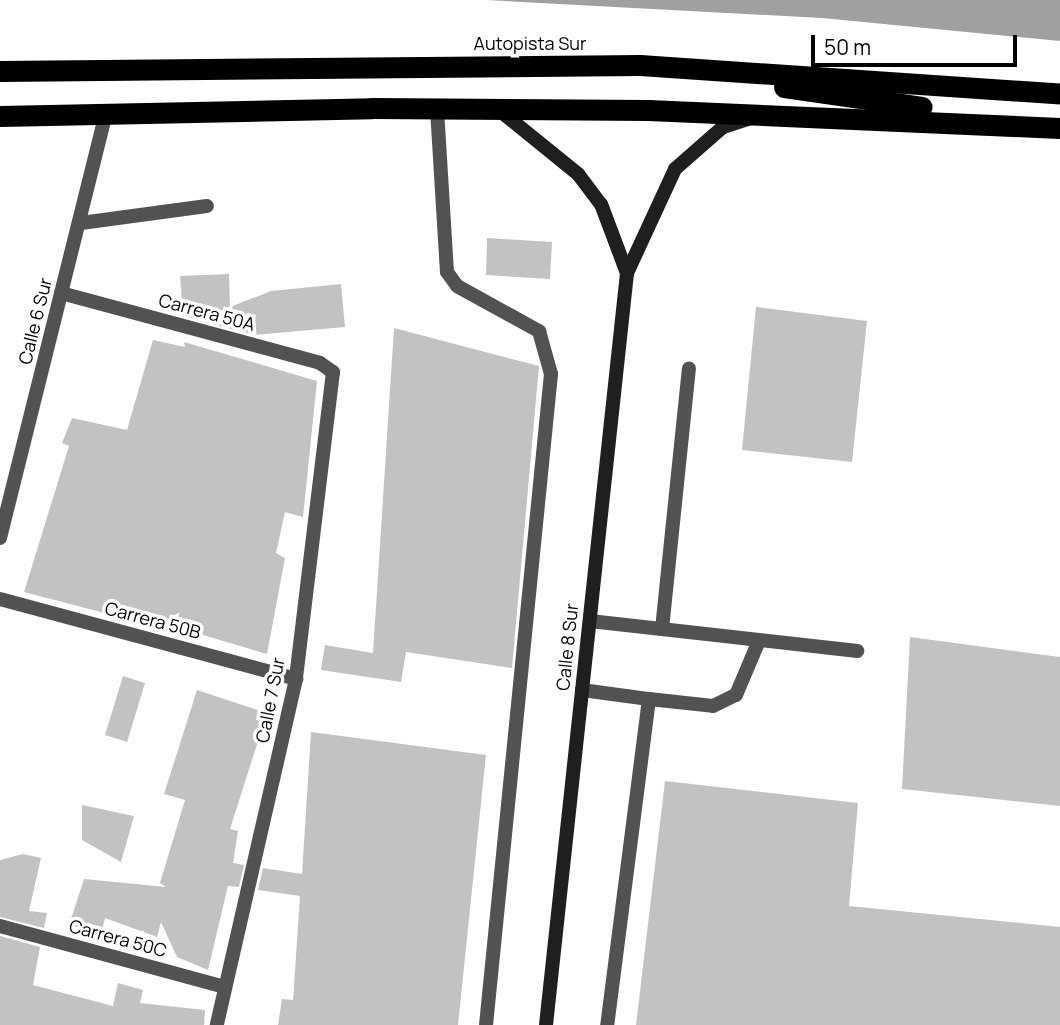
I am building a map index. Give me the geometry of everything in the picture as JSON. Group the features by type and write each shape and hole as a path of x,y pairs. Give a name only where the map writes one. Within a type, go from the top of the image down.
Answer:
{"highway":[{"name":"Autopista Sur","path":"0,71 640,65 1060,94"},
{"path":"640,65 1060,128"},
{"path":"0,116 437,109 765,113 1025,122"}],"street":[{"path":"437,109 447,272 457,286 539,331 551,374 486,1025"},
{"name":"Calle 8 Sur","path":"499,110 578,174 601,204 627,274"},
{"name":"Calle 8 Sur","path":"546,1025 627,274 675,169 723,127 765,113"},
{"name":"Calle 6 Sur","path":"0,538 81,223 106,114"},
{"path":"81,223 207,206"},
{"name":"Carrera 50A","path":"61,293 320,363 334,379"},
{"path":"662,629 689,368"},
{"name":"Calle 7 Sur","path":"216,1025 296,679 334,379"},
{"name":"Carrera 50B","path":"0,599 296,679"},
{"path":"590,621 758,643 857,651"},
{"path":"582,690 713,706 736,695 758,643"},
{"path":"607,1025 649,699"},
{"name":"Carrera 50C","path":"0,926 225,988"}],"shaded area":[{"path":"486,0 1060,0 1060,41 822,18"}],"building":[{"path":"487,238 552,242 550,279 486,275"},
{"path":"229,274 230,307 271,291 341,284 345,327 254,335 183,316 180,276"},
{"path":"756,307 867,321 852,462 742,450"},
{"path":"394,328 539,366 512,668 406,652 401,682 321,670 325,645 373,653"},
{"path":"153,340 185,347 184,342 317,381 303,517 285,512 276,553 285,558 267,654 109,607 108,614 24,592 69,446 62,443 72,418 127,430"},
{"path":"910,637 1060,657 1060,806 902,789"},
{"path":"123,676 145,683 127,742 105,735"},
{"path":"197,690 267,713 230,829 238,831 233,863 244,865 239,887 228,886 208,970 177,957 161,922 157,937 105,918 101,934 69,925 84,879 166,887 160,883 185,800 164,794"},
{"path":"311,732 486,755 458,1025 278,1025 282,999 293,1000 300,896 258,890 263,868 302,874"},
{"path":"665,781 858,803 849,906 1060,927 1060,1025 636,1025"},
{"path":"82,805 134,816 121,862 82,840"},
{"path":"23,854 41,858 29,911 47,913 44,928 0,917 0,860"},
{"path":"0,936 40,947 33,985 113,1006 118,983 143,990 140,1003 205,1010 204,1025 0,1025"}]}
